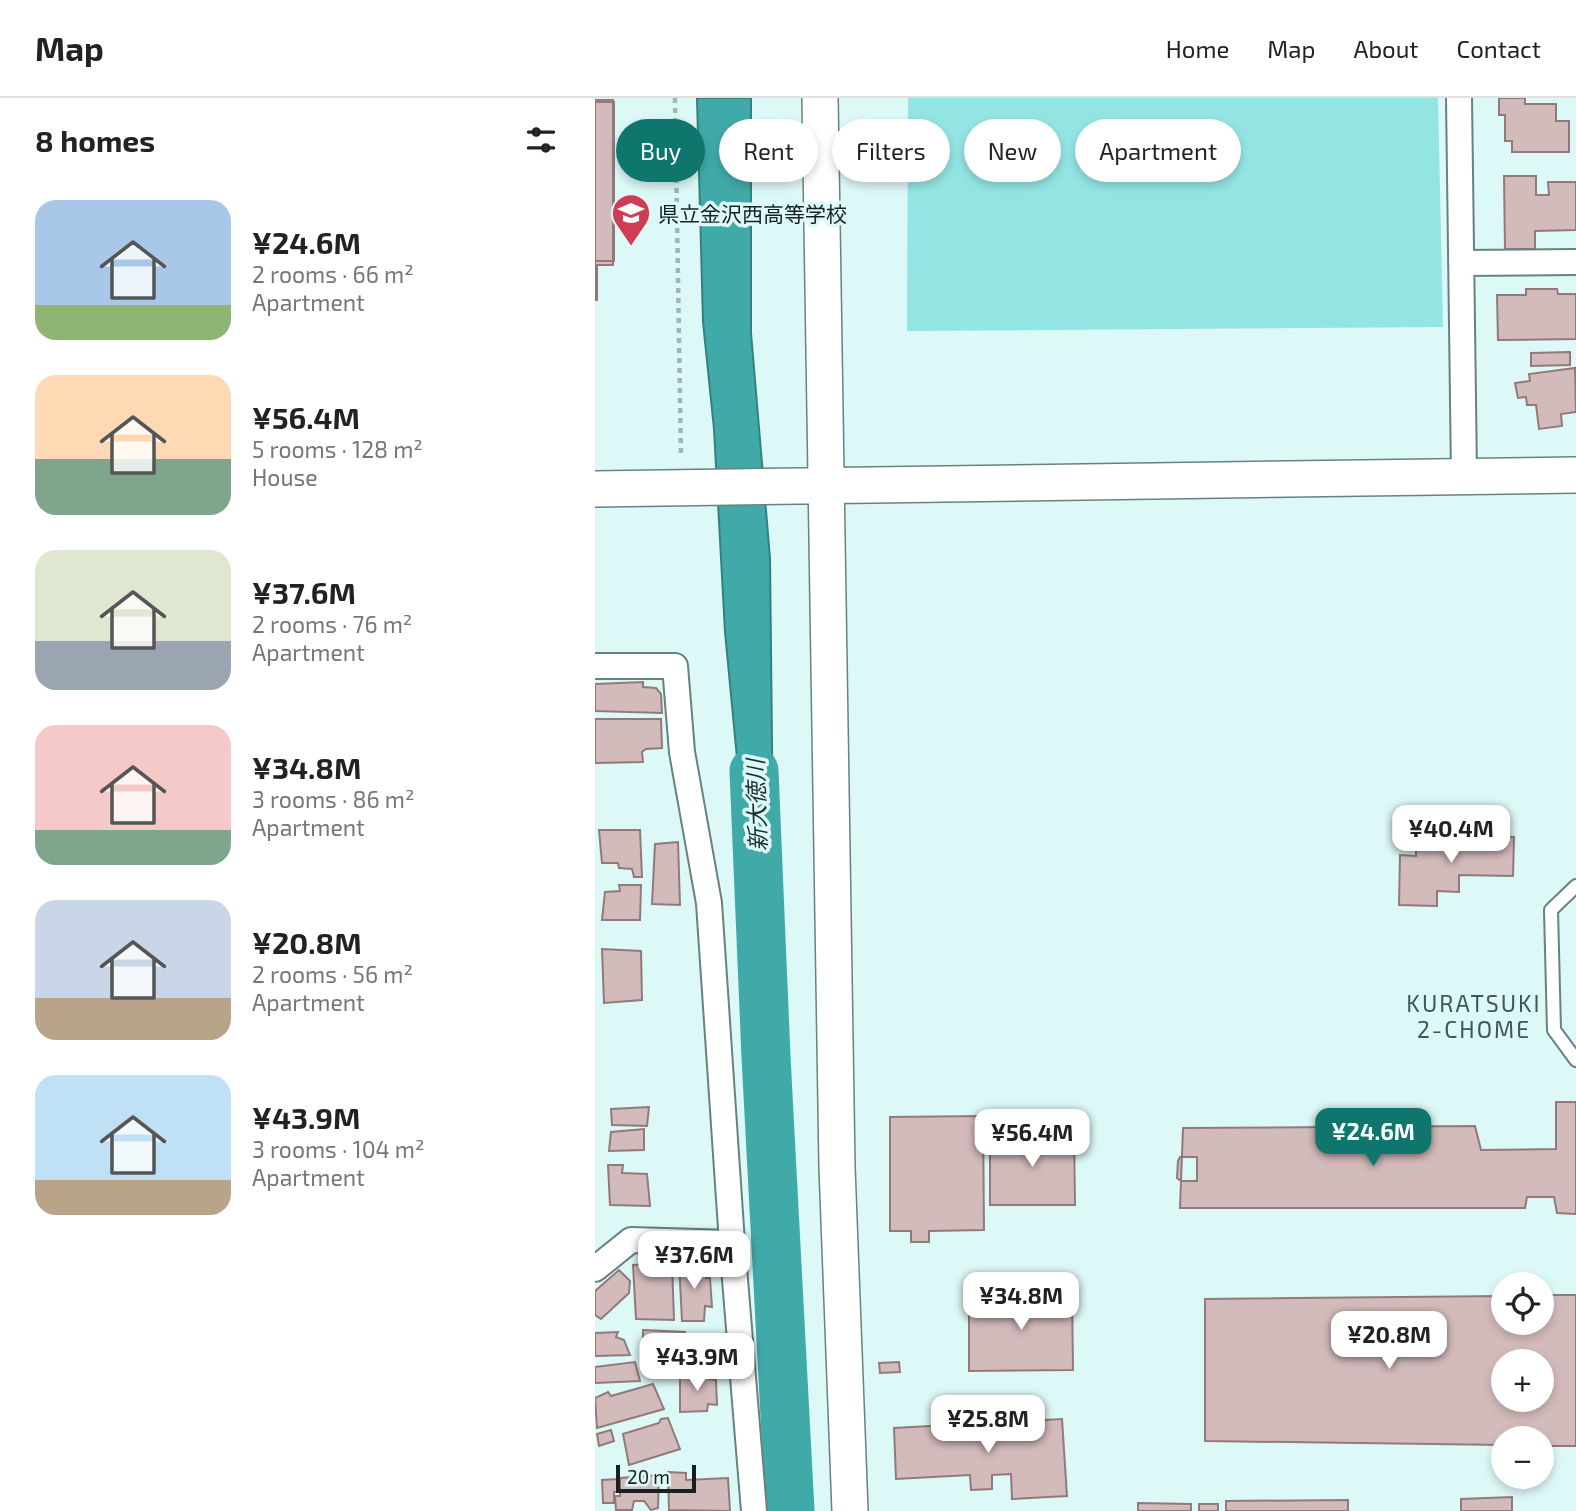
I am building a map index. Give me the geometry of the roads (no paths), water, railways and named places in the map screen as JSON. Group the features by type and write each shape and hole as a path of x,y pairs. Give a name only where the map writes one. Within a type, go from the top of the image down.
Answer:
{"street":[{"path":"820,98 837,1153 850,1511"},
{"path":"1459,98 1464,475"},
{"path":"1461,263 1576,262"},
{"path":"595,489 1576,474"},
{"path":"595,666 675,666 682,752 709,902 732,1244 754,1511"},
{"path":"595,1269 631,1240 732,1244"}],"lane":[{"path":"1576,886 1551,910 1554,1030 1576,1060"}],"water":[{"path":"697,98 751,98 751,119 719,119 719,182 751,182 751,333 770,558 773,836 745,842 725,632 714,429 703,322 699,182 705,182 705,119 698,119"}],"waterway":[{"name":"新大徳川","path":"754,771 790,1511"}],"place":[{"name":"県立金沢西高等学校","path":"631,247"}],"district":[{"name":"KURATSUKI 2-CHOME","path":"1474,1016"}]}
